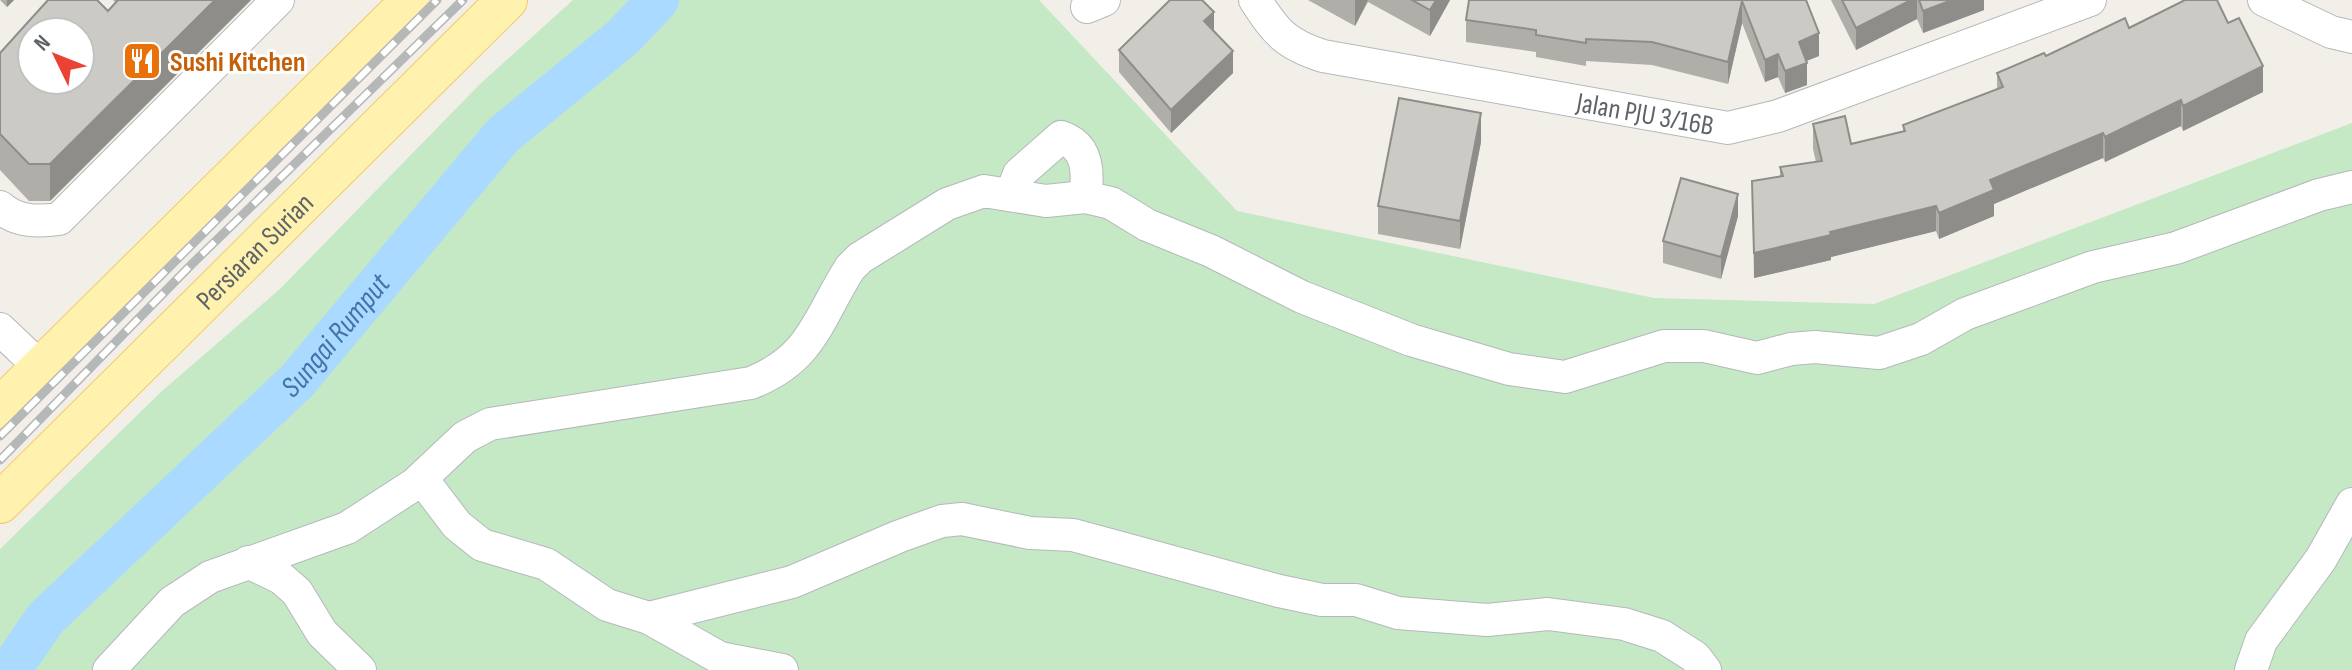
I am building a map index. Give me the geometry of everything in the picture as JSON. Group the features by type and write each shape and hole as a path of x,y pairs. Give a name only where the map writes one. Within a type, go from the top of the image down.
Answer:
{"main road":[{"name":"Persiaran Surian","path":"0,503 507,0"},
{"path":"0,408 42,369 393,6"}],"street":[{"path":"4,217 39,221 59,219 278,0"},
{"name":"Jalan PJU 3/16B","path":"1255,0 1279,36 1323,56 1728,128 1778,116 2090,0"},
{"path":"2264,0 2331,32 2352,37"},
{"path":"1011,195 1019,174 1061,137 1072,141 1083,153 1087,182 1085,197"},
{"path":"109,670 172,602 210,577 347,528 422,479 465,437 490,424 751,383 778,372 794,361 850,268 860,258 947,204 984,191 1046,201 1085,197 1111,203 1147,225 1211,251 1302,297 1382,329 1509,369 1565,377 1664,346 1704,346 1757,358 1791,349 1815,347 1879,353 1921,339 1965,314 2093,267 2176,248 2319,195 2352,187"},
{"path":"1,330 42,369"},
{"path":"422,479 457,525 482,545 546,564 607,605 649,618 720,658 782,670"},
{"path":"2251,670 2261,641 2321,559 2352,504"},
{"path":"649,618 792,582 900,536 942,521 962,519 1030,533 1073,535 1279,591 1322,600 1356,600 1398,613 1487,620 1548,614 1624,624 1662,636 1695,657 1705,670"},
{"path":"248,562 281,578 297,592 322,633 360,670"}],"green space":[{"path":"573,0 1039,0 1237,211 1654,298 1874,304 2352,123 2352,670 0,670 0,549 161,392 281,288 480,84"}],"building":[{"path":"48,0 97,0 108,11 118,0 215,0 50,164 29,164 0,134 0,53 16,35 16,96 96,96 96,16 34,16"},
{"path":"1170,0 1202,0 1214,12 1204,21 1233,51 1171,110 1119,50"},
{"path":"1412,0 1436,0 1430,10"},
{"path":"1469,0 1806,0 1819,33 1799,42 1807,63 1785,71 1778,54 1765,60 1742,1 1728,62 1652,42 1586,39 1586,43 1536,35 1536,30 1466,20"},
{"path":"1842,0 1911,0 1856,28"},
{"path":"1919,0 1952,0 1923,11"},
{"path":"2185,0 2217,0 2228,23 2239,18 2263,66 2183,106 2181,100 2105,137 2103,133 1990,180 1994,190 1939,213 1936,206 1754,253 1752,181 1783,176 1780,167 1822,161 1813,124 1845,116 1851,144 1905,131 1903,125 2003,87 1997,73 2044,53 2046,56 2125,18 2129,28"},
{"path":"1399,98 1481,113 1460,221 1378,206"},
{"path":"1681,178 1738,194 1721,257 1663,241"}],"waterway":[{"name":"Sungai Rumput","path":"10,670 46,618 297,381 503,135 623,37 658,0"}],"railway":[{"path":"0,436 437,0"},
{"path":"0,460 191,265 463,0"}],"place":[{"name":"Sushi Kitchen","path":"142,61"}]}
